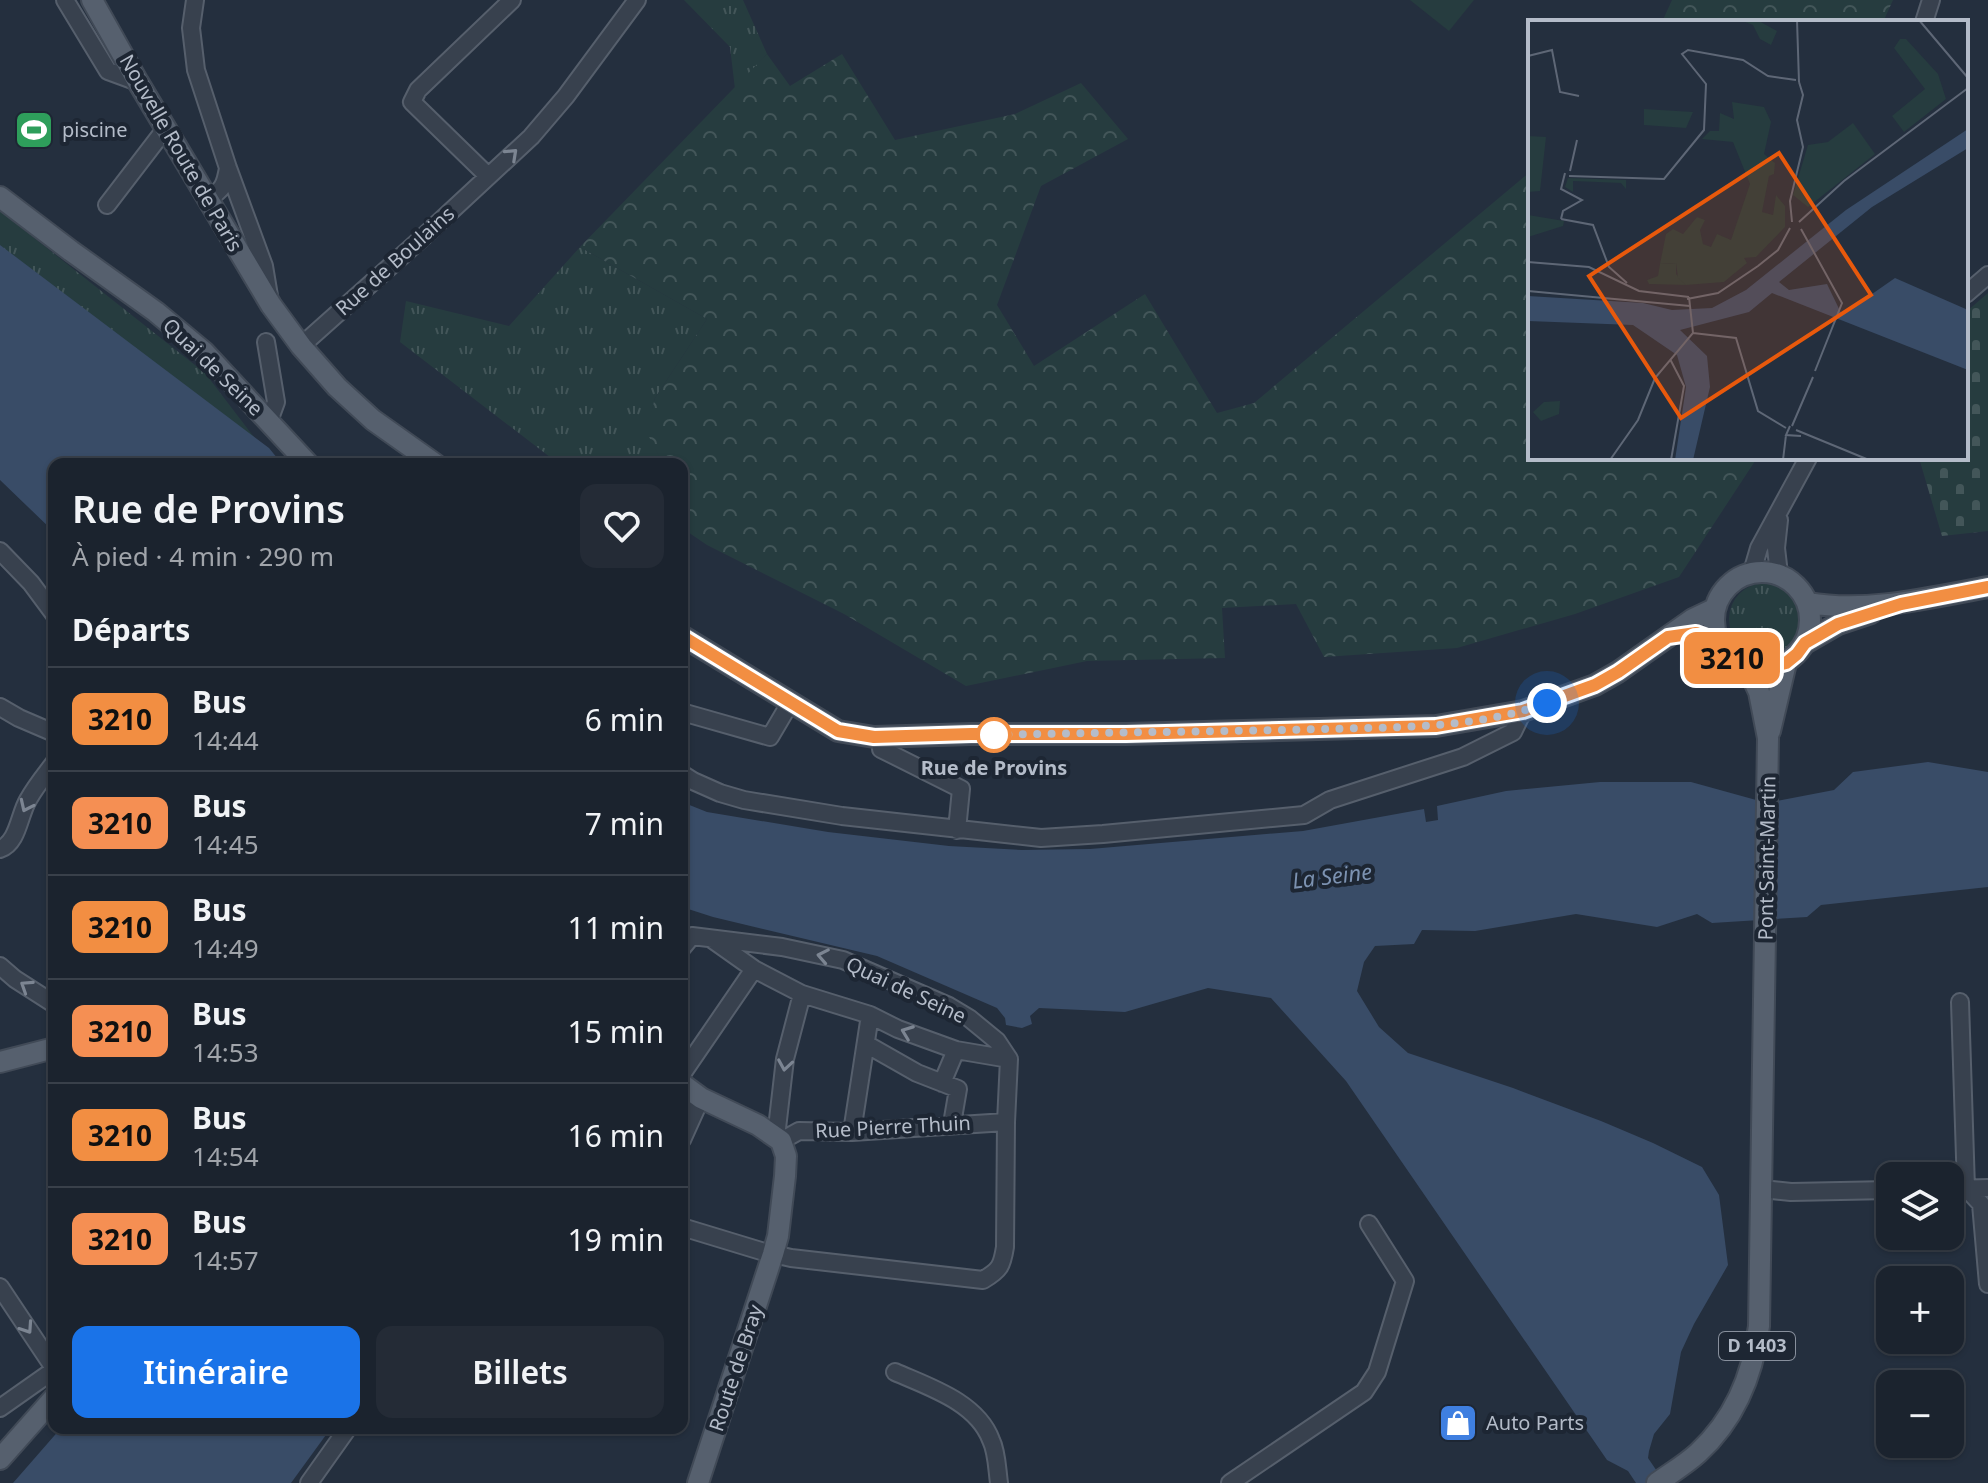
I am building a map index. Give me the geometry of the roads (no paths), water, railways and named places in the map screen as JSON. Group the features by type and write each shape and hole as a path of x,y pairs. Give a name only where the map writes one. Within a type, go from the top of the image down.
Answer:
{"main road":[{"name":"Nouvelle Route de Paris","path":"92,0 211,206 271,305 301,346"},
{"name":"Quai de Seine","path":"0,197 156,312 204,352 303,458"},
{"path":"301,346 337,387 373,420 427,458"},
{"path":"1752,572 1779,574 1801,591 1808,603 1810,630 1805,643 1786,663 1767,668 1735,661 1718,641 1714,625 1714,609 1720,596 1728,585 1752,572"},
{"path":"1805,643 1838,624 1901,604 1988,587"},
{"path":"1808,603 1836,608 1901,604"},
{"path":"688,640 838,731 881,737 1436,726 1523,711 1595,685 1693,619 1714,609"},
{"path":"1668,637 1696,633 1718,641"},
{"name":"D 1403","path":"1768,738 1786,663"},
{"name":"D 1403","path":"1747,666 1759,692 1768,738"},
{"name":"Pont Saint-Martin","path":"1762,1189 1768,738"},
{"path":"0,1062 48,1050"},
{"path":"688,1088 779,1139"},
{"name":"Route de Bray","path":"698,1483 778,1236 786,1156 779,1139"},
{"name":"D 1403","path":"1664,1478 1697,1455 1717,1434 1749,1378 1759,1326 1762,1189"},
{"path":"0,1459 48,1405"}],"street":[{"path":"65,0 108,71 138,82"},
{"path":"195,0 191,28 196,70 264,266 271,305"},
{"path":"488,176 412,102 418,90 512,0"},
{"path":"1925,20 1931,0"},
{"name":"Rue de Boulains","path":"301,346 531,137 633,2"},
{"path":"107,205 166,128"},
{"path":"211,206 225,184 228,168"},
{"path":"211,206 239,196"},
{"path":"1968,292 1988,275"},
{"path":"266,342 276,402 269,421"},
{"path":"1752,572 1759,548 1807,460"},
{"path":"1779,574 1776,548 1782,503"},
{"path":"1,554 31,583 48,606"},
{"path":"688,714 770,737 790,703"},
{"path":"0,707 48,730"},
{"path":"688,778 744,800 842,816 1041,838 1103,834 1304,815 1330,800 1463,757 1513,732 1523,711"},
{"path":"881,737 881,749 961,789 957,830"},
{"path":"0,849 6,847 14,835 27,801 48,774"},
{"path":"688,1229 799,1259 983,1280 1002,1265 1005,1247 1009,1059 956,1050 898,1029 870,1015 802,994 754,969 711,938"},
{"name":"Quai de Seine","path":"688,942 711,938 782,947 843,960 959,1012 997,1041 1009,1059"},
{"path":"0,966 48,1000"},
{"path":"688,1065 754,969"},
{"path":"779,1139 785,1059 802,994"},
{"path":"1958,1162 1960,1002"},
{"path":"852,1132 870,1015"},
{"path":"866,1044 917,1073 958,1089 952,1124"},
{"path":"942,1083 956,1050"},
{"path":"688,1127 701,1098"},
{"name":"Rue Pierre Thuin","path":"779,1139 799,1131 852,1132 1006,1122"},
{"path":"1964,1189 1988,1188"},
{"path":"1762,1189 1791,1192 1876,1190"},
{"path":"1964,1193 1981,1204 1988,1284"},
{"path":"1230,1483 1364,1392 1377,1372 1405,1281 1369,1224"},
{"path":"0,1287 48,1360"},
{"path":"895,1372 961,1404 979,1420 991,1439 999,1483"},
{"path":"0,1408 48,1373"},
{"path":"309,1483 344,1434"}],"water":[{"path":"0,245 269,448 277,458 48,458 48,526 0,480"},
{"name":"La Seine","path":"1928,762 1988,772 1988,887 1821,905 1807,917 1712,923 1697,914 1657,927 1576,914 1475,931 1422,930 1414,944 1375,946 1364,962 1357,991 1379,1027 1408,1053 1513,1088 1653,1143 1702,1167 1719,1195 1728,1265 1681,1352 1670,1414 1654,1434 1649,1451 1648,1458 1665,1483 1636,1483 1628,1471 1607,1460 1346,1081 1271,998 1208,988 1125,1012 1039,1008 1030,1016 1032,1024 1022,1028 1006,1025 997,1008 877,956 688,909 688,804 707,812 828,832 949,846 1022,850 1090,849 1303,831 1424,809 1426,822 1438,820 1437,806 1506,791 1600,782 1691,782 1767,803 1834,790 1853,772"},
{"path":"56,1434 327,1434 291,1483 13,1483"}],"place":[{"name":"piscine","path":"34,130"},
{"name":"Rue de Provins","path":"994,735"},
{"name":"Auto Parts","path":"1458,1423"}]}
